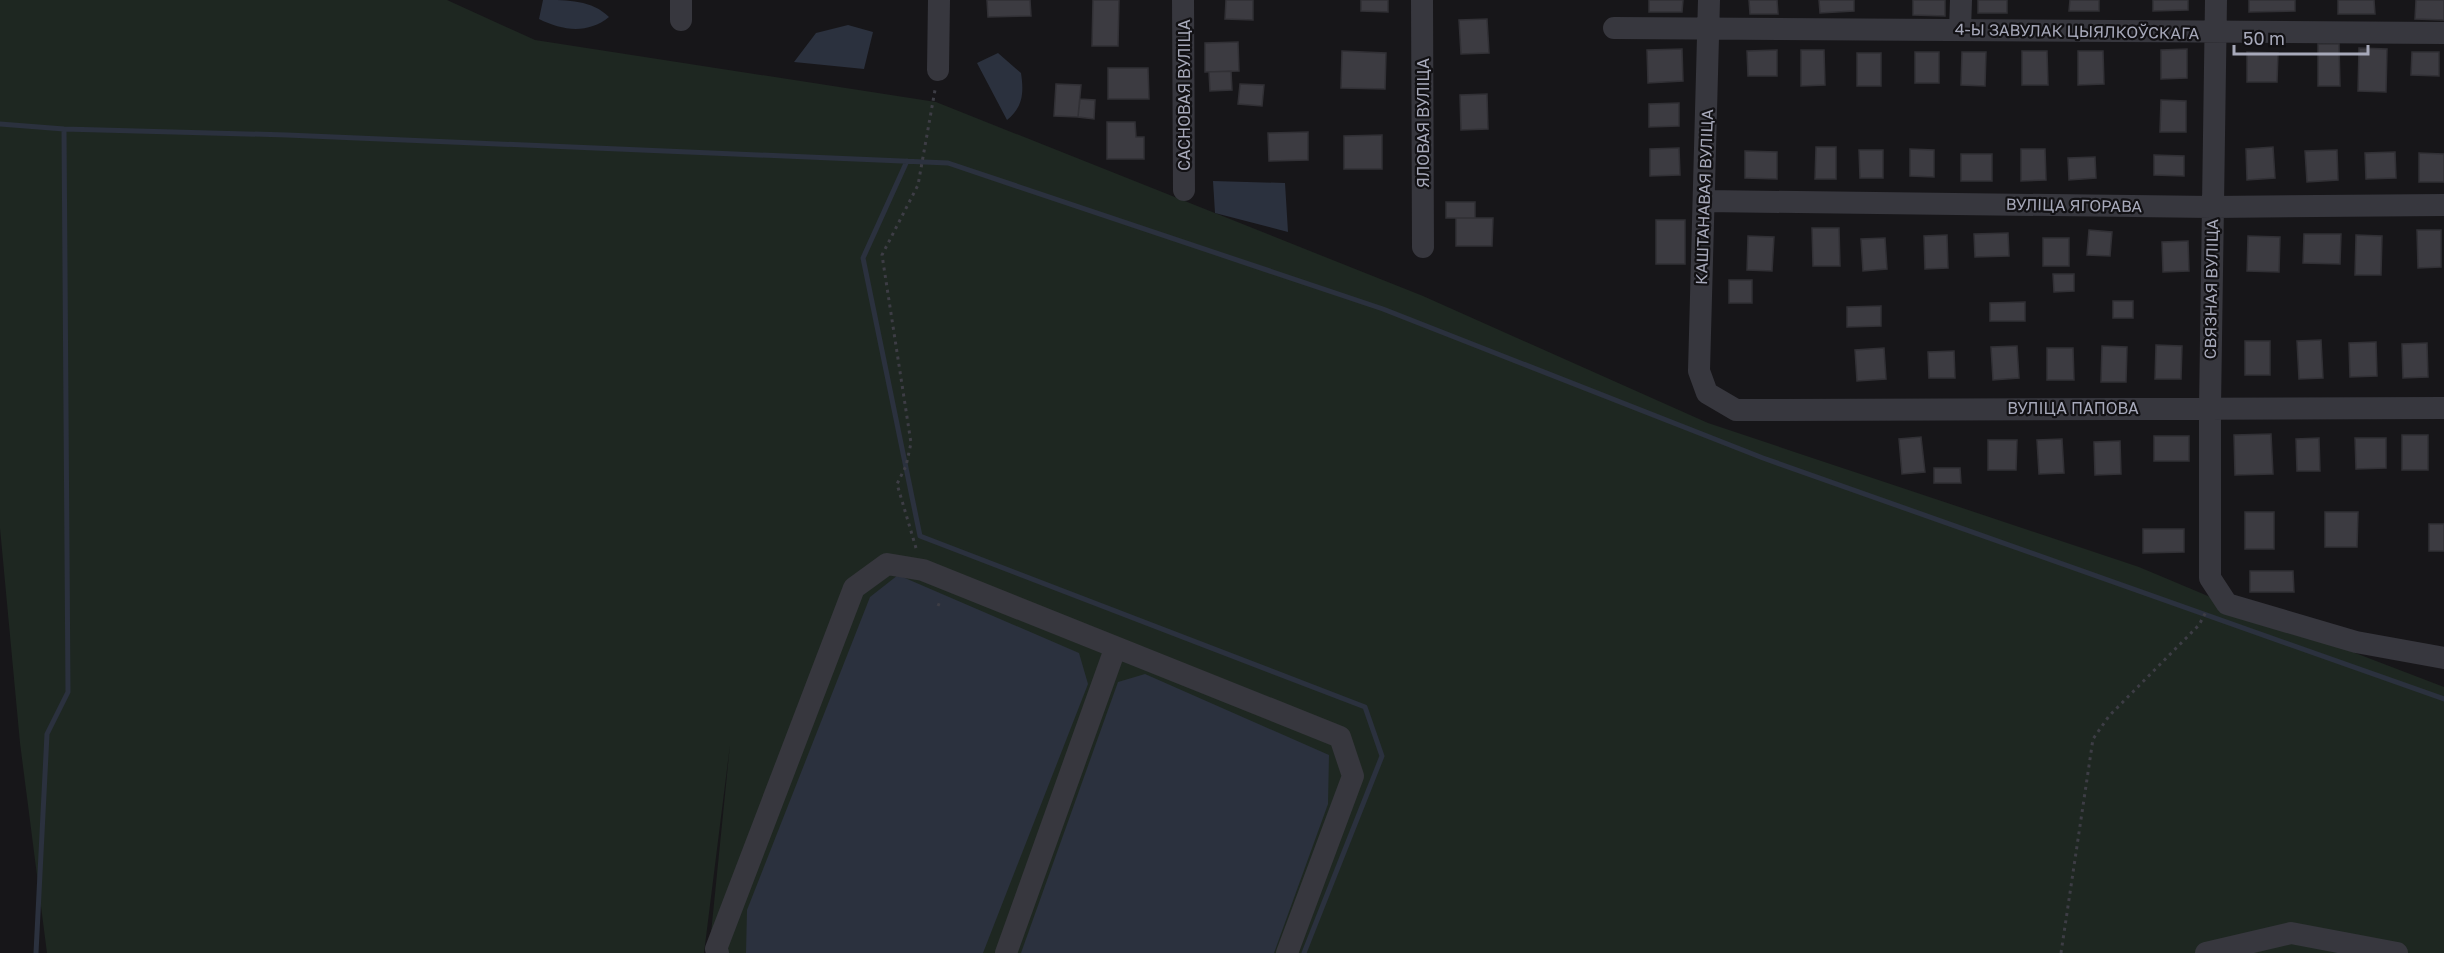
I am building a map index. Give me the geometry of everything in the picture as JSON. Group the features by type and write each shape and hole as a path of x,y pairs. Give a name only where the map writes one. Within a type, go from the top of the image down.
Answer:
{"street":[{"path":"938,70 939,0"},
{"name":"САСНОВАЯ ВУЛІЦА","path":"1183,0 1184,190"},
{"name":"ЯЛОВАЯ ВУЛІЦА","path":"1422,0 1423,247"},
{"name":"КАШТАНАВАЯ ВУЛІЦА","path":"1707,393 1699,371 1709,0"},
{"path":"1960,29 1961,0"},
{"name":"СВЯЗНАЯ ВУЛІЦА","path":"2216,0 2212,207 2210,578 2227,604 2356,642 2444,658"},
{"name":"4-Ы ЗАВУЛАК ЦЫЯЛКОЎСКАГА","path":"1614,28 1960,29 2216,34 2444,33"},
{"name":"ВУЛІЦА ЯГОРАВА","path":"1705,201 2212,207 2444,206"},
{"name":"ВУЛІЦА ПАПОВА","path":"1707,393 1736,410 2444,408"},
{"path":"718,953 716,949 854,588 887,564 923,570 1114,649 1340,737 1353,776 1287,953"},
{"path":"1006,953 1114,649"},
{"path":"2206,953 2291,933 2397,953"}],"path":[{"path":"923,570 897,484 906,466 911,442 882,255 918,185 938,70"},
{"path":"2061,953 2093,739 2109,716 2201,622 2209,607"}],"shaded area":[{"path":"0,0 447,0 535,40 936,102 1423,296 1708,423 2139,567 2227,604 2444,687 2444,953 709,953 730,745 704,953 47,953 20,743 0,528"}],"water":[{"path":"543,0 587,4 609,17 584,28 557,26 539,19"},
{"path":"848,25 873,32 864,69 794,62 816,33"},
{"path":"998,53 1021,73 1021,99 1016,110 1007,120 977,63"},
{"path":"1213,181 1285,183 1288,232 1215,213"},
{"path":"898,575 1079,653 1088,684 983,953 746,953 747,910 870,597"},
{"path":"1145,674 1329,755 1328,804 1274,953 1021,953 1118,682"}],"building":[{"path":"987,0 1030,0 1031,16 988,17"},
{"path":"1093,0 1119,0 1118,46 1092,46"},
{"path":"1226,0 1253,0 1253,20 1225,19"},
{"path":"1361,0 1388,0 1388,12 1361,11"},
{"path":"1649,0 1683,0 1682,12 1649,12"},
{"path":"1749,0 1777,0 1778,14 1750,14"},
{"path":"1819,0 1854,0 1854,11 1820,13"},
{"path":"1913,0 1945,0 1945,16 1913,15"},
{"path":"1978,0 2007,0 2007,13 1978,13"},
{"path":"2070,0 2099,0 2099,11 2069,11"},
{"path":"2153,0 2188,0 2188,10 2153,11"},
{"path":"2249,0 2295,0 2295,11 2249,12"},
{"path":"2338,0 2374,0 2375,14 2338,14"},
{"path":"2416,0 2444,0 2444,20 2415,19"},
{"path":"1487,19 1489,53 1461,54 1459,20"},
{"path":"1238,42 1239,71 1205,72 1205,43"},
{"path":"2318,44 2339,44 2340,86 2318,86"},
{"path":"2359,48 2387,49 2386,92 2358,91"},
{"path":"1682,49 1683,81 1648,83 1647,50"},
{"path":"2187,49 2187,78 2161,79 2161,50"},
{"path":"1777,50 1777,76 1748,76 1747,51"},
{"path":"1801,50 1824,50 1825,85 1801,86"},
{"path":"1342,51 1386,53 1385,89 1341,88"},
{"path":"2022,51 2047,51 2048,85 2022,85"},
{"path":"2078,51 2103,51 2104,84 2078,85"},
{"path":"1915,52 1939,52 1939,83 1915,83"},
{"path":"1962,52 1986,52 1985,86 1961,85"},
{"path":"2247,52 2278,53 2277,82 2247,82"},
{"path":"2412,52 2439,52 2439,76 2411,75"},
{"path":"1857,53 1881,53 1881,86 1857,86"},
{"path":"1108,68 1148,68 1149,99 1108,99"},
{"path":"1231,71 1232,90 1210,91 1209,72"},
{"path":"1056,84 1081,85 1078,117 1054,116"},
{"path":"1240,84 1264,85 1262,106 1238,104"},
{"path":"1487,94 1488,129 1461,130 1460,95"},
{"path":"1080,99 1095,100 1094,119 1078,117"},
{"path":"2161,100 2186,101 2186,132 2160,132"},
{"path":"1679,103 1679,126 1649,127 1649,104"},
{"path":"1107,122 1135,122 1136,137 1144,137 1144,159 1107,159"},
{"path":"1308,132 1308,160 1269,161 1268,133"},
{"path":"1382,135 1382,169 1344,169 1344,136"},
{"path":"1816,147 1836,147 1836,179 1815,179"},
{"path":"2273,147 2275,178 2247,180 2246,149"},
{"path":"1679,148 1680,175 1650,176 1650,149"},
{"path":"1910,149 1934,150 1934,177 1910,176"},
{"path":"2021,149 2045,149 2046,180 2021,181"},
{"path":"1859,150 1883,150 1883,178 1860,178"},
{"path":"2337,150 2338,180 2307,182 2305,151"},
{"path":"1745,151 1777,152 1777,179 1745,178"},
{"path":"2395,152 2396,178 2366,179 2365,153"},
{"path":"2419,153 2444,154 2444,182 2419,182"},
{"path":"1961,154 1992,154 1992,181 1961,181"},
{"path":"2154,155 2184,156 2184,176 2154,175"},
{"path":"2095,157 2096,178 2069,180 2068,158"},
{"path":"1446,202 1475,202 1475,218 1446,218"},
{"path":"1456,218 1493,218 1492,246 1456,246"},
{"path":"1656,220 1685,220 1685,264 1656,264"},
{"path":"1812,228 1839,228 1840,266 1813,266"},
{"path":"2089,230 2112,232 2110,256 2087,255"},
{"path":"2417,230 2441,230 2441,267 2418,268"},
{"path":"2008,233 2009,256 1975,257 1974,234"},
{"path":"2304,234 2341,234 2340,264 2303,263"},
{"path":"1947,235 1948,268 1925,269 1924,236"},
{"path":"2356,235 2382,236 2381,275 2355,275"},
{"path":"1748,236 1774,237 1772,271 1747,270"},
{"path":"2248,236 2280,237 2279,272 2247,271"},
{"path":"1885,238 1887,269 1863,271 1861,239"},
{"path":"2043,238 2069,238 2069,266 2043,266"},
{"path":"2188,241 2189,271 2163,272 2162,242"},
{"path":"2053,274 2074,274 2074,291 2054,292"},
{"path":"1729,280 1752,280 1752,303 1729,303"},
{"path":"2113,301 2133,301 2133,318 2113,318"},
{"path":"2025,302 2025,321 1990,321 1990,303"},
{"path":"1881,306 1881,326 1847,327 1847,307"},
{"path":"2321,340 2323,378 2299,379 2297,341"},
{"path":"2245,341 2270,341 2270,375 2245,375"},
{"path":"2376,342 2377,376 2350,377 2349,343"},
{"path":"2427,343 2428,377 2403,378 2402,344"},
{"path":"2156,345 2182,346 2181,379 2155,379"},
{"path":"2017,346 2019,378 1993,380 1991,347"},
{"path":"2102,346 2127,347 2126,382 2101,382"},
{"path":"1884,348 1886,379 1857,381 1855,350"},
{"path":"2047,348 2073,348 2074,380 2047,380"},
{"path":"1954,351 1955,378 1929,378 1928,352"},
{"path":"2271,434 2273,474 2235,475 2234,435"},
{"path":"2402,435 2428,435 2428,470 2402,470"},
{"path":"2154,436 2189,436 2189,461 2154,461"},
{"path":"1921,437 1925,472 1902,474 1899,439"},
{"path":"2319,438 2320,471 2297,471 2296,439"},
{"path":"2355,438 2386,438 2386,468 2356,469"},
{"path":"2062,439 2064,473 2039,474 2037,440"},
{"path":"1988,440 2017,440 2016,470 1988,470"},
{"path":"2120,441 2121,474 2095,475 2094,442"},
{"path":"1934,468 1960,468 1961,483 1934,483"},
{"path":"2245,512 2274,512 2274,549 2245,549"},
{"path":"2325,512 2358,512 2357,547 2325,547"},
{"path":"2429,524 2444,524 2444,551 2429,551"},
{"path":"2143,529 2184,529 2184,552 2143,553"},
{"path":"2250,571 2293,571 2294,592 2250,592"}],"waterway":[{"path":"0,124 64,129 287,135 948,163 1383,309 1763,458 2444,699"},
{"path":"36,953 47,734 68,692 64,129"},
{"path":"907,161 863,258 920,536 1365,707 1382,756 1304,953"}]}
